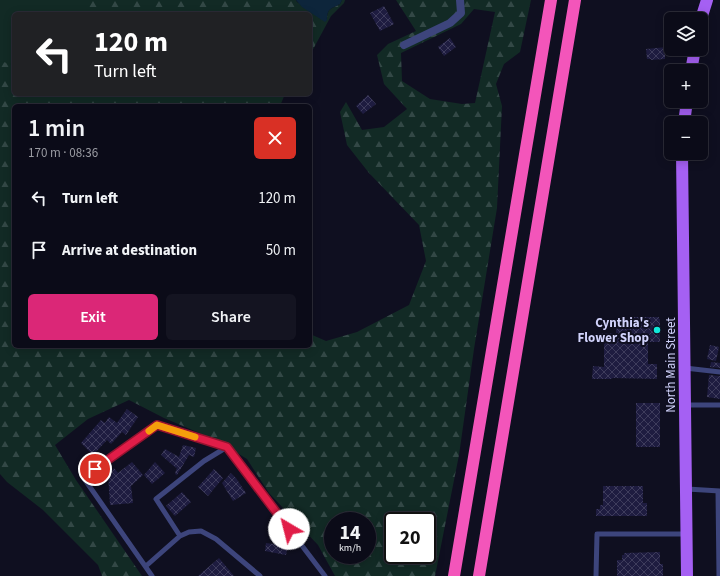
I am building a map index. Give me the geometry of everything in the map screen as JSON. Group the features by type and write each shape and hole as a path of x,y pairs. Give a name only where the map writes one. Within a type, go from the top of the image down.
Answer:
{"highway":[{"path":"454,576 551,0"},
{"path":"479,576 575,0"}],"main road":[{"path":"703,12 707,0"},
{"name":"North Main Street","path":"682,160 687,576"}],"street":[{"path":"404,45 456,19 462,13 460,0"}],"lane":[{"path":"685,368 720,372"},
{"path":"686,405 720,406"},
{"path":"152,576 83,477 157,425 227,447 325,576"},
{"path":"180,536 156,499 204,461 227,447"},
{"path":"686,489 719,491 720,576"},
{"path":"146,566 180,536 189,532 201,531 211,536 260,576"},
{"path":"596,576 597,534 687,534"}],"green space":[{"path":"0,0 296,0 327,20 330,9 340,4 342,0 345,0 344,3 331,16 312,51 312,12 12,12 12,96 284,96 281,104 12,104 12,348 312,348 312,335 326,341 357,332 409,305 426,261 419,225 369,173 347,145 340,112 346,102 362,130 384,127 407,109 384,84 377,55 388,44 416,31 396,0 531,0 520,52 504,64 496,84 502,106 497,208 474,349 459,455 435,576 335,576 328,564 376,564 376,512 324,512 324,556 318,545 269,493 247,459 216,440 164,418 129,400 88,419 55,445 76,480 142,576 102,576 98,565 43,510 7,482 0,474","holes":["474,9 495,12 475,103 462,104 430,99 402,81 401,53 461,24"]},
{"path":"0,0 90,0 78,12 12,12 12,64 0,61"}],"water":[{"path":"296,0 342,0 340,4 329,11 325,22 312,14 312,12 302,7"}],"building":[{"path":"384,6 394,24 380,31 370,13"},
{"path":"450,38 456,47 444,56 438,47"},
{"path":"664,47 665,59 647,59 646,49"},
{"path":"368,95 376,104 363,114 356,106"},
{"path":"629,317 659,317 660,319 660,342 648,342 648,364 657,364 657,379 592,379 593,366 604,367 604,342 598,342 598,333 616,333 616,319 629,319"},
{"path":"710,345 719,347 716,361 707,359"},
{"path":"711,362 720,363 720,368 710,367"},
{"path":"709,375 720,376 720,399 707,397"},
{"path":"636,403 660,403 660,447 636,447"},
{"path":"127,409 138,417 126,435 122,432 111,444 107,440 93,455 81,443 101,420 105,423 109,417 117,423"},
{"path":"183,445 196,448 194,457 189,455 177,475 175,474 177,467 176,468 161,455 165,449 179,457"},
{"path":"132,462 143,475 131,486 133,503 110,505 108,474 114,468 118,473"},
{"path":"155,462 165,473 152,484 144,475"},
{"path":"214,469 223,478 208,496 198,487"},
{"path":"231,473 246,493 233,501 222,483"},
{"path":"603,486 643,486 643,503 647,503 647,516 596,516 596,509 600,509 600,505 603,505"},
{"path":"182,492 191,502 175,516 166,506"},
{"path":"266,543 288,546 286,555 265,551"},
{"path":"660,552 660,564 663,564 663,576 617,576 617,560 622,560 622,555 624,555 624,553"},
{"path":"219,558 234,576 198,576"}],"slow traffic":[{"path":"149,431 157,425 195,437"}],"place":[{"name":"Cynthia's Flower Shop","path":"657,330"}],"route":[{"path":"95,469 157,425 213,442 227,447 289,529"}]}
